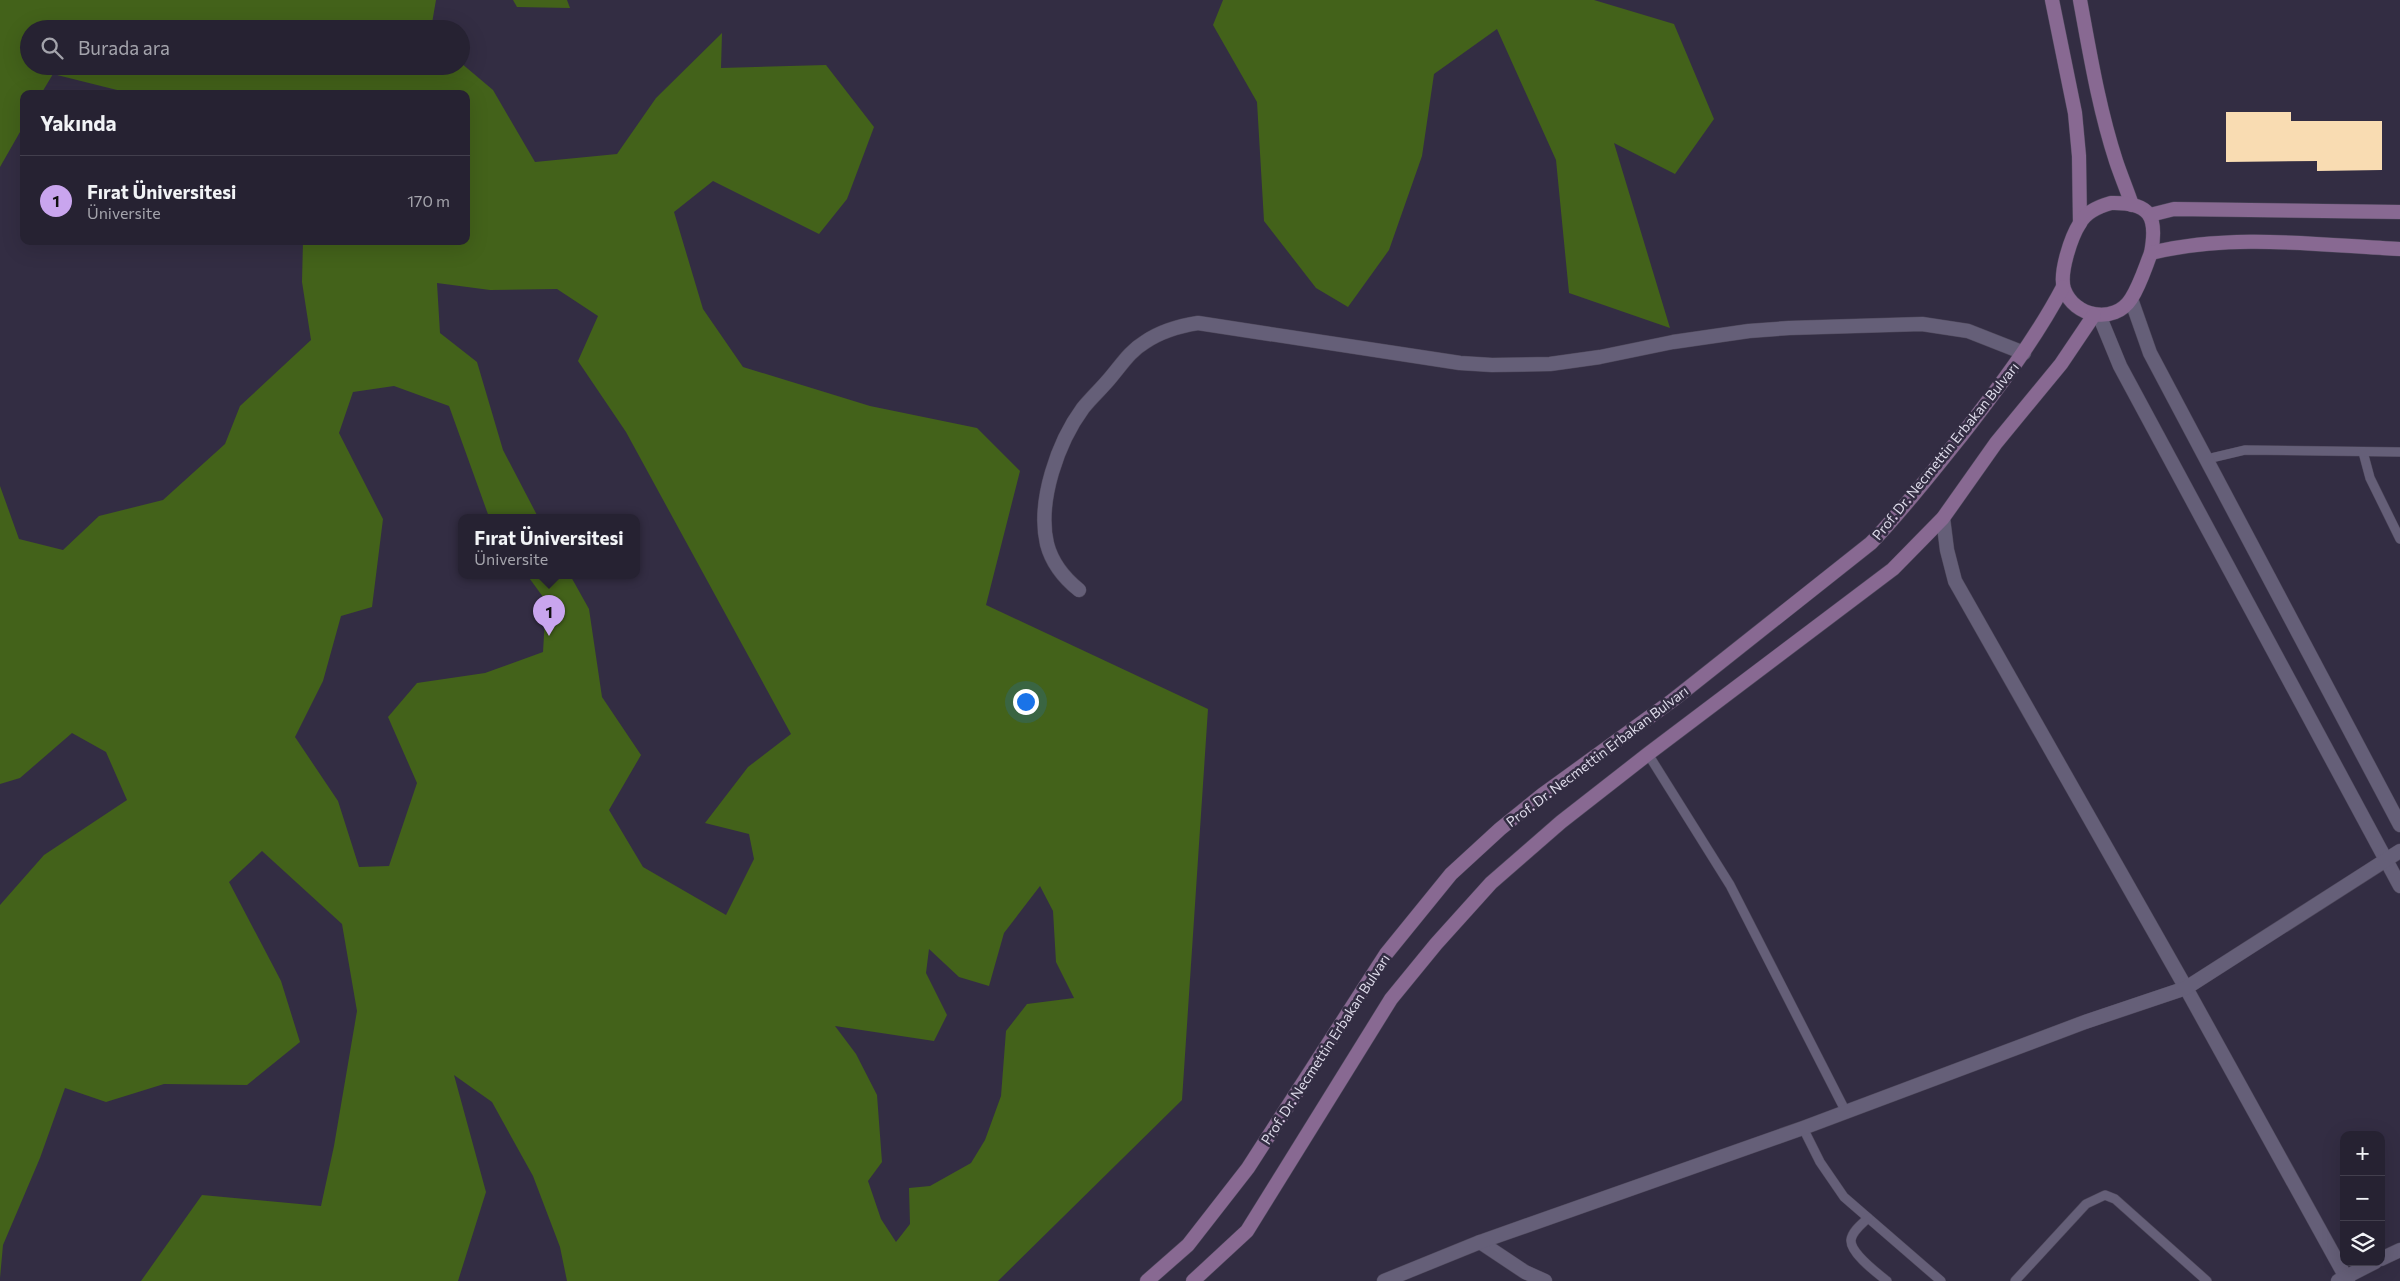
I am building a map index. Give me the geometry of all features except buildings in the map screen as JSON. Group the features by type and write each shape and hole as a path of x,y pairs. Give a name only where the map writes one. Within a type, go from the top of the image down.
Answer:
{"main road":[{"path":"2052,0 2075,113 2079,156 2080,223 2062,274 2063,286 2068,297 2075,304 2097,315 2107,315 2122,309 2131,299 2151,253 2150,215 2144,208 2132,205 2104,205 2090,213 2080,223"},
{"path":"2080,0 2092,64 2108,128 2132,205"},
{"path":"2150,215 2174,210 2400,212"},
{"path":"2151,253 2178,247 2234,242 2400,249"},
{"name":"Prof. Dr. Necmettin Erbakan Bulvarı","path":"1147,1281 1188,1245 1248,1168 1386,954 1451,874 1500,829 1542,795 1673,700 1871,544 1931,474 2024,353 2046,320 2063,286"},
{"name":"Prof. Dr. Necmettin Erbakan Bulvarı","path":"1193,1281 1247,1231 1392,999 1436,944 1491,883 1561,822 1648,754 1893,569 1943,518 1996,443 2061,364 2097,315"}],"street":[{"path":"2131,299 2150,353 2400,825"},
{"path":"2097,315 2120,366 2400,886"},
{"path":"1079,590 1060,570 1053,558 1046,534 1048,488 1062,445 1083,408 1132,352 1160,333 1185,325 1198,323 1460,363 1492,365 1575,362 1672,342 1749,331 1922,324 1968,331 2024,353"},
{"path":"1943,518 1947,550 1955,581 2186,988 2344,1280 2368,1266"},
{"path":"1384,1281 1408,1277 1480,1242 1804,1128 2085,1022 2186,988 2400,851"},
{"path":"1480,1242 1526,1272 1545,1281"},
{"path":"2385,1257 2400,1250"}],"lane":[{"path":"2207,459 2245,450 2400,452"},
{"path":"2363,452 2370,478 2400,539"},
{"path":"1648,754 1730,885 1846,1112"},
{"path":"1804,1128 1820,1162 1834,1184 1868,1218 1940,1281"},
{"path":"2014,1281 2086,1204 2105,1196 2115,1199 2208,1281"},
{"path":"1868,1218 1856,1231 1852,1240 1854,1249 1887,1281"}],"green space":[{"path":"0,0 436,0 433,20 20,20 20,75 52,75 43,90 20,90 20,132 0,167"},
{"path":"513,0 567,0 570,8 517,7"},
{"path":"1223,0 1594,0 1674,24 1714,119 1675,174 1614,143 1670,328 1569,293 1556,160 1497,29 1434,74 1422,156 1389,250 1348,307 1316,288 1264,221 1257,102 1213,25"},
{"path":"722,33 721,68 826,65 874,127 847,199 819,234 713,181 674,212 703,309 743,367 870,406 977,428 1020,471 986,605 1208,709 1182,1100 998,1281 567,1281 560,1247 533,1176 492,1102 454,1075 486,1192 458,1281 141,1281 202,1195 321,1206 334,1146 357,1011 342,924 262,851 229,882 281,981 300,1042 247,1085 164,1084 106,1102 65,1088 40,1158 3,1245 0,1278 0,905 44,855 127,800 106,752 72,733 20,778 0,784 0,486 19,539 63,550 99,516 163,500 225,444 240,406 311,340 302,282 303,245 470,245 470,90 117,90 57,75 470,75 470,71 493,90 535,162 617,154 656,98","holes":["437,283 490,290 557,289 598,316 578,361 626,432 791,734 748,767 705,823 749,834 754,859 726,915 643,867 609,810 641,755 602,697 589,609 572,579 530,579 546,601 543,652 485,673 417,683 388,717 417,783 389,866 359,867 338,801 295,737 323,681 341,616 372,607 383,519 339,433 353,392 394,386 449,406 488,514 536,514 503,450 477,362 440,333","1040,886 1053,911 1056,962 1074,998 1027,1004 1006,1031 1001,1096 985,1140 971,1163 930,1186 909,1188 910,1224 896,1242 881,1219 868,1181 882,1162 877,1095 856,1054 835,1026 934,1041 947,1015 926,973 929,949 959,977 989,986 1004,933"]}],"place":[{"name":"Fırat Üniversitesi","path":"549,636"}]}
